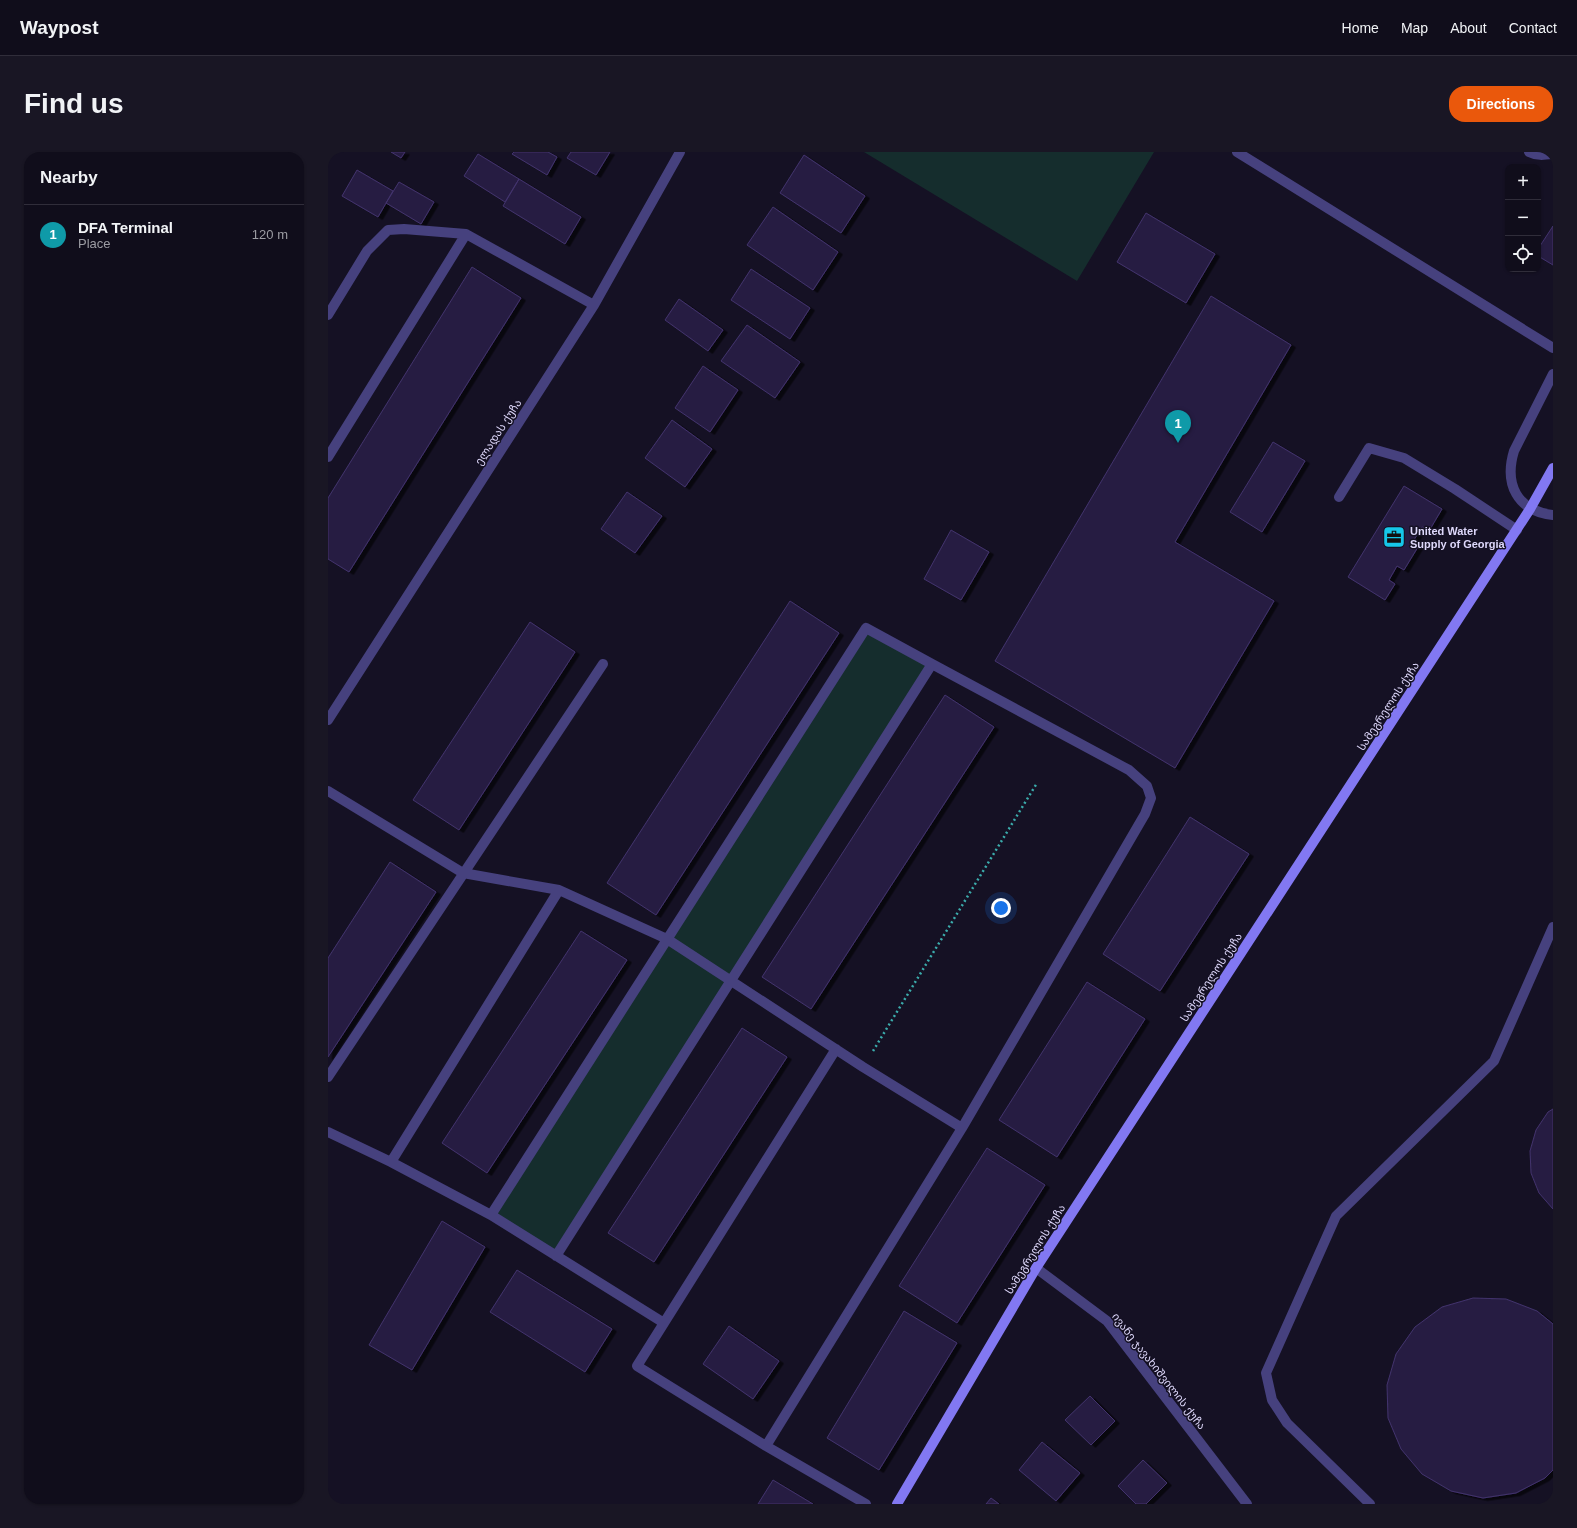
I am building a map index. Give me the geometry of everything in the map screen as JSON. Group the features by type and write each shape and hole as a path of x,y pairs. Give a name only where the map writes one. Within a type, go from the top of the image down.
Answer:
{"main road":[{"name":"სამეგრელოს ქუჩა","path":"897,1504 1036,1268 1517,530 1553,468"}],"street":[{"name":"ელადას ქუჩა","path":"328,720 594,305 680,152"},
{"path":"1237,152 1553,348"},
{"path":"1529,152 1544,156 1553,154"},
{"path":"328,315 368,252 388,230 404,229 466,234 594,305"},
{"path":"328,457 466,234"},
{"path":"1553,374 1514,451 1510,463 1510,477 1513,489 1520,500 1530,509 1542,514 1553,515"},
{"path":"1339,497 1369,448 1404,458 1455,489 1517,530"},
{"path":"491,1215 866,628 1129,770 1147,786 1151,798 1145,814 962,1128 766,1446"},
{"path":"328,1077 603,664"},
{"path":"556,1256 932,664"},
{"path":"328,791 463,873 559,890 667,939 863,1067 962,1128"},
{"path":"391,1162 559,890"},
{"path":"1370,1504 1287,1422 1272,1400 1266,1373 1336,1216 1494,1061 1553,927"},
{"path":"836,1049 637,1366 766,1446 866,1504"},
{"path":"328,1132 391,1162 491,1215 664,1322"},
{"name":"ივანე ჯავახიშვილის ქუჩა","path":"1036,1268 1107,1321 1247,1504"}],"path":[{"path":"863,1067 1037,783"}],"green space":[{"path":"864,152 1154,152 1077,281"},
{"path":"866,628 932,664 556,1256 491,1215"}],"building":[{"path":"391,152 405,152 401,158"},
{"path":"514,152 548,152 557,157 547,175 512,154"},
{"path":"571,152 610,152 596,175 567,158"},
{"path":"478,154 519,179 505,202 464,176"},
{"path":"804,155 865,196 841,233 780,193"},
{"path":"357,170 393,191 378,217 342,196"},
{"path":"519,179 581,217 565,244 503,206"},
{"path":"399,182 434,202 421,224 386,203"},
{"path":"773,207 838,252 813,290 747,245"},
{"path":"1146,213 1215,254 1186,303 1117,262"},
{"path":"1553,226 1553,265 1541,258 1541,244"},
{"path":"472,267 521,298 349,572 328,559 328,498"},
{"path":"751,269 810,308 790,339 731,300"},
{"path":"1211,296 1291,345 1175,542 1274,601 1175,768 995,661"},
{"path":"679,299 723,330 708,351 665,320"},
{"path":"747,325 800,362 775,398 721,361"},
{"path":"703,366 738,390 710,432 675,408"},
{"path":"672,420 712,449 685,487 645,458"},
{"path":"1273,442 1305,461 1262,532 1230,512"},
{"name":"United Water Supply of Georgia","path":"1404,486 1442,509 1429,531 1422,527 1412,543 1418,547 1404,570 1397,566 1389,580 1395,584 1385,600 1348,577"},
{"path":"627,492 662,516 635,553 601,529"},
{"path":"951,530 989,552 961,600 924,579"},
{"path":"790,601 839,633 656,915 607,883"},
{"path":"530,622 575,652 459,830 413,800"},
{"path":"945,695 994,727 811,1009 762,977"},
{"path":"1190,817 1249,854 1160,991 1103,954"},
{"path":"390,862 436,892 328,1057 328,958"},
{"path":"581,931 627,960 487,1173 442,1143"},
{"path":"1087,982 1145,1019 1057,1157 999,1120"},
{"path":"742,1028 787,1057 654,1262 608,1233"},
{"path":"1553,1109 1553,1209 1539,1193 1531,1173 1530,1151 1536,1130 1548,1112"},
{"path":"987,1148 1045,1185 957,1323 899,1286"},
{"path":"442,1221 485,1247 412,1370 369,1345"},
{"path":"517,1270 612,1329 585,1372 490,1312"},
{"path":"1473,1298 1506,1299 1537,1311 1553,1324 1553,1470 1545,1478 1516,1493 1483,1498 1451,1491 1422,1474 1401,1449 1388,1418 1387,1385 1396,1354 1415,1327 1442,1307"},
{"path":"904,1311 957,1343 879,1470 827,1438"},
{"path":"729,1326 779,1361 753,1399 703,1364"},
{"path":"1090,1396 1115,1421 1091,1445 1065,1420"},
{"path":"1042,1442 1080,1473 1056,1501 1019,1470"},
{"path":"1143,1460 1167,1483 1146,1504 1136,1504 1118,1486"},
{"path":"773,1480 813,1504 758,1504"},
{"path":"991,1498 999,1504 986,1504"}],"place":[{"name":"DFA Terminal","path":"1178,443"},
{"name":"United Water Supply of Georgia","path":"1394,537"}]}
